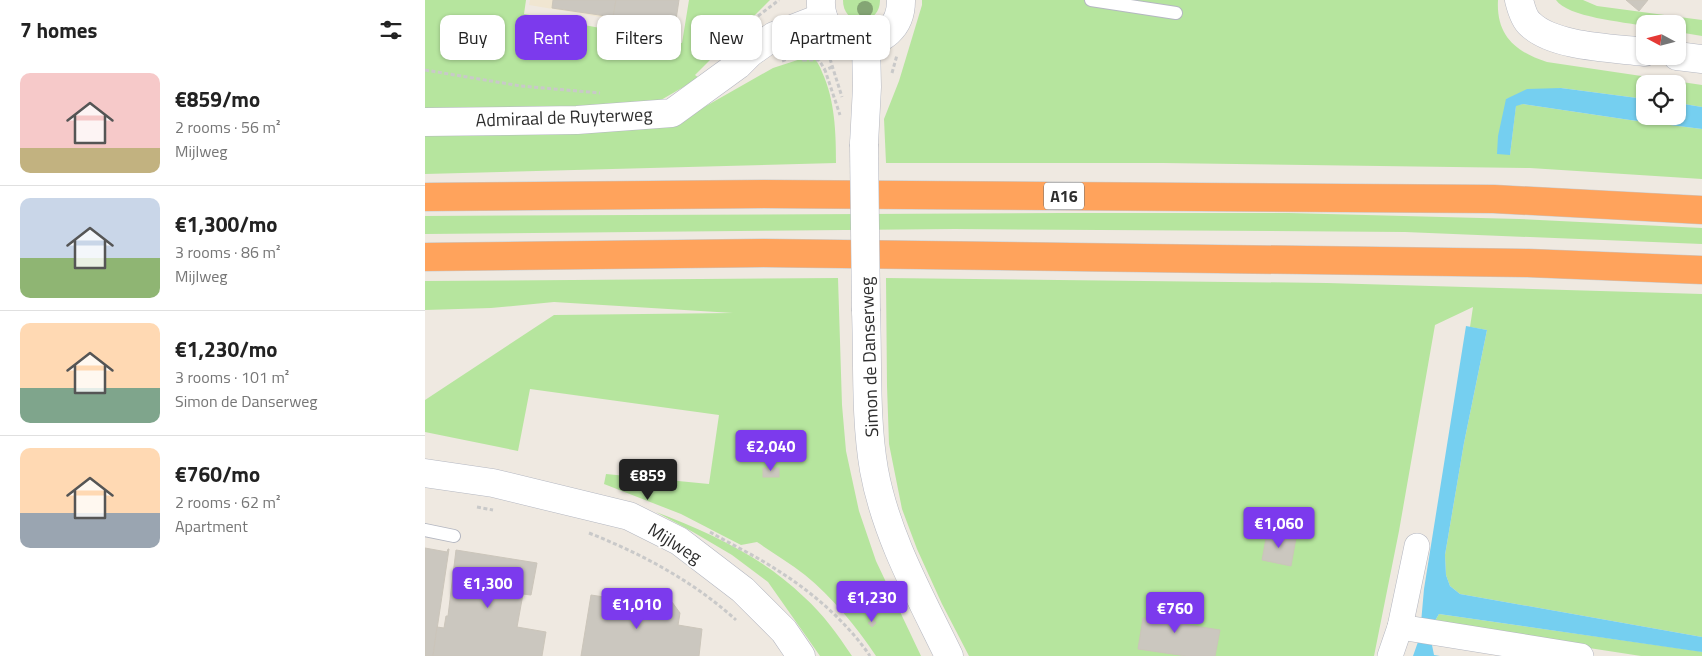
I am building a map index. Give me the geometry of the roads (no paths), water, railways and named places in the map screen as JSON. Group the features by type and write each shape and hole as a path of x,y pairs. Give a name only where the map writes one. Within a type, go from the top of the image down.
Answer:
{"highway":[{"name":"A16","path":"425,198 764,194 1494,199 1702,210"},
{"path":"425,257 764,253 1527,263 1702,270"}],"street":[{"path":"890,30 899,14 901,0"},
{"path":"1519,0 1529,24 1547,36 1565,42 1636,51"},
{"name":"Admiraal de Ruyterweg","path":"425,122 577,120 672,113 774,36 822,8"},
{"path":"1686,57 1702,59"},
{"name":"Simon de Danserweg","path":"866,60 864,144 867,388 874,470 888,522 907,570 949,656"},
{"name":"Mijlweg","path":"425,473 493,483 629,516 679,541 743,590 784,632 801,656"},
{"path":"1390,656 1399,627 1417,546"},
{"path":"1399,627 1581,656"}],"lane":[{"path":"1091,0 1176,13"},
{"path":"425,530 454,536"}],"water":[{"path":"1561,88 1636,98 1636,121 1523,104 1516,106 1510,155 1497,154 1498,136 1506,99 1527,89"},
{"path":"1686,104 1702,107 1702,129 1670,125 1686,125"},
{"path":"1466,326 1487,330 1464,443 1445,555 1446,575 1450,586 1460,594 1702,637 1702,652 1439,614 1433,624 1421,623 1424,589"},
{"path":"1419,639 1429,641 1434,655 1440,656 1413,656"}]}
